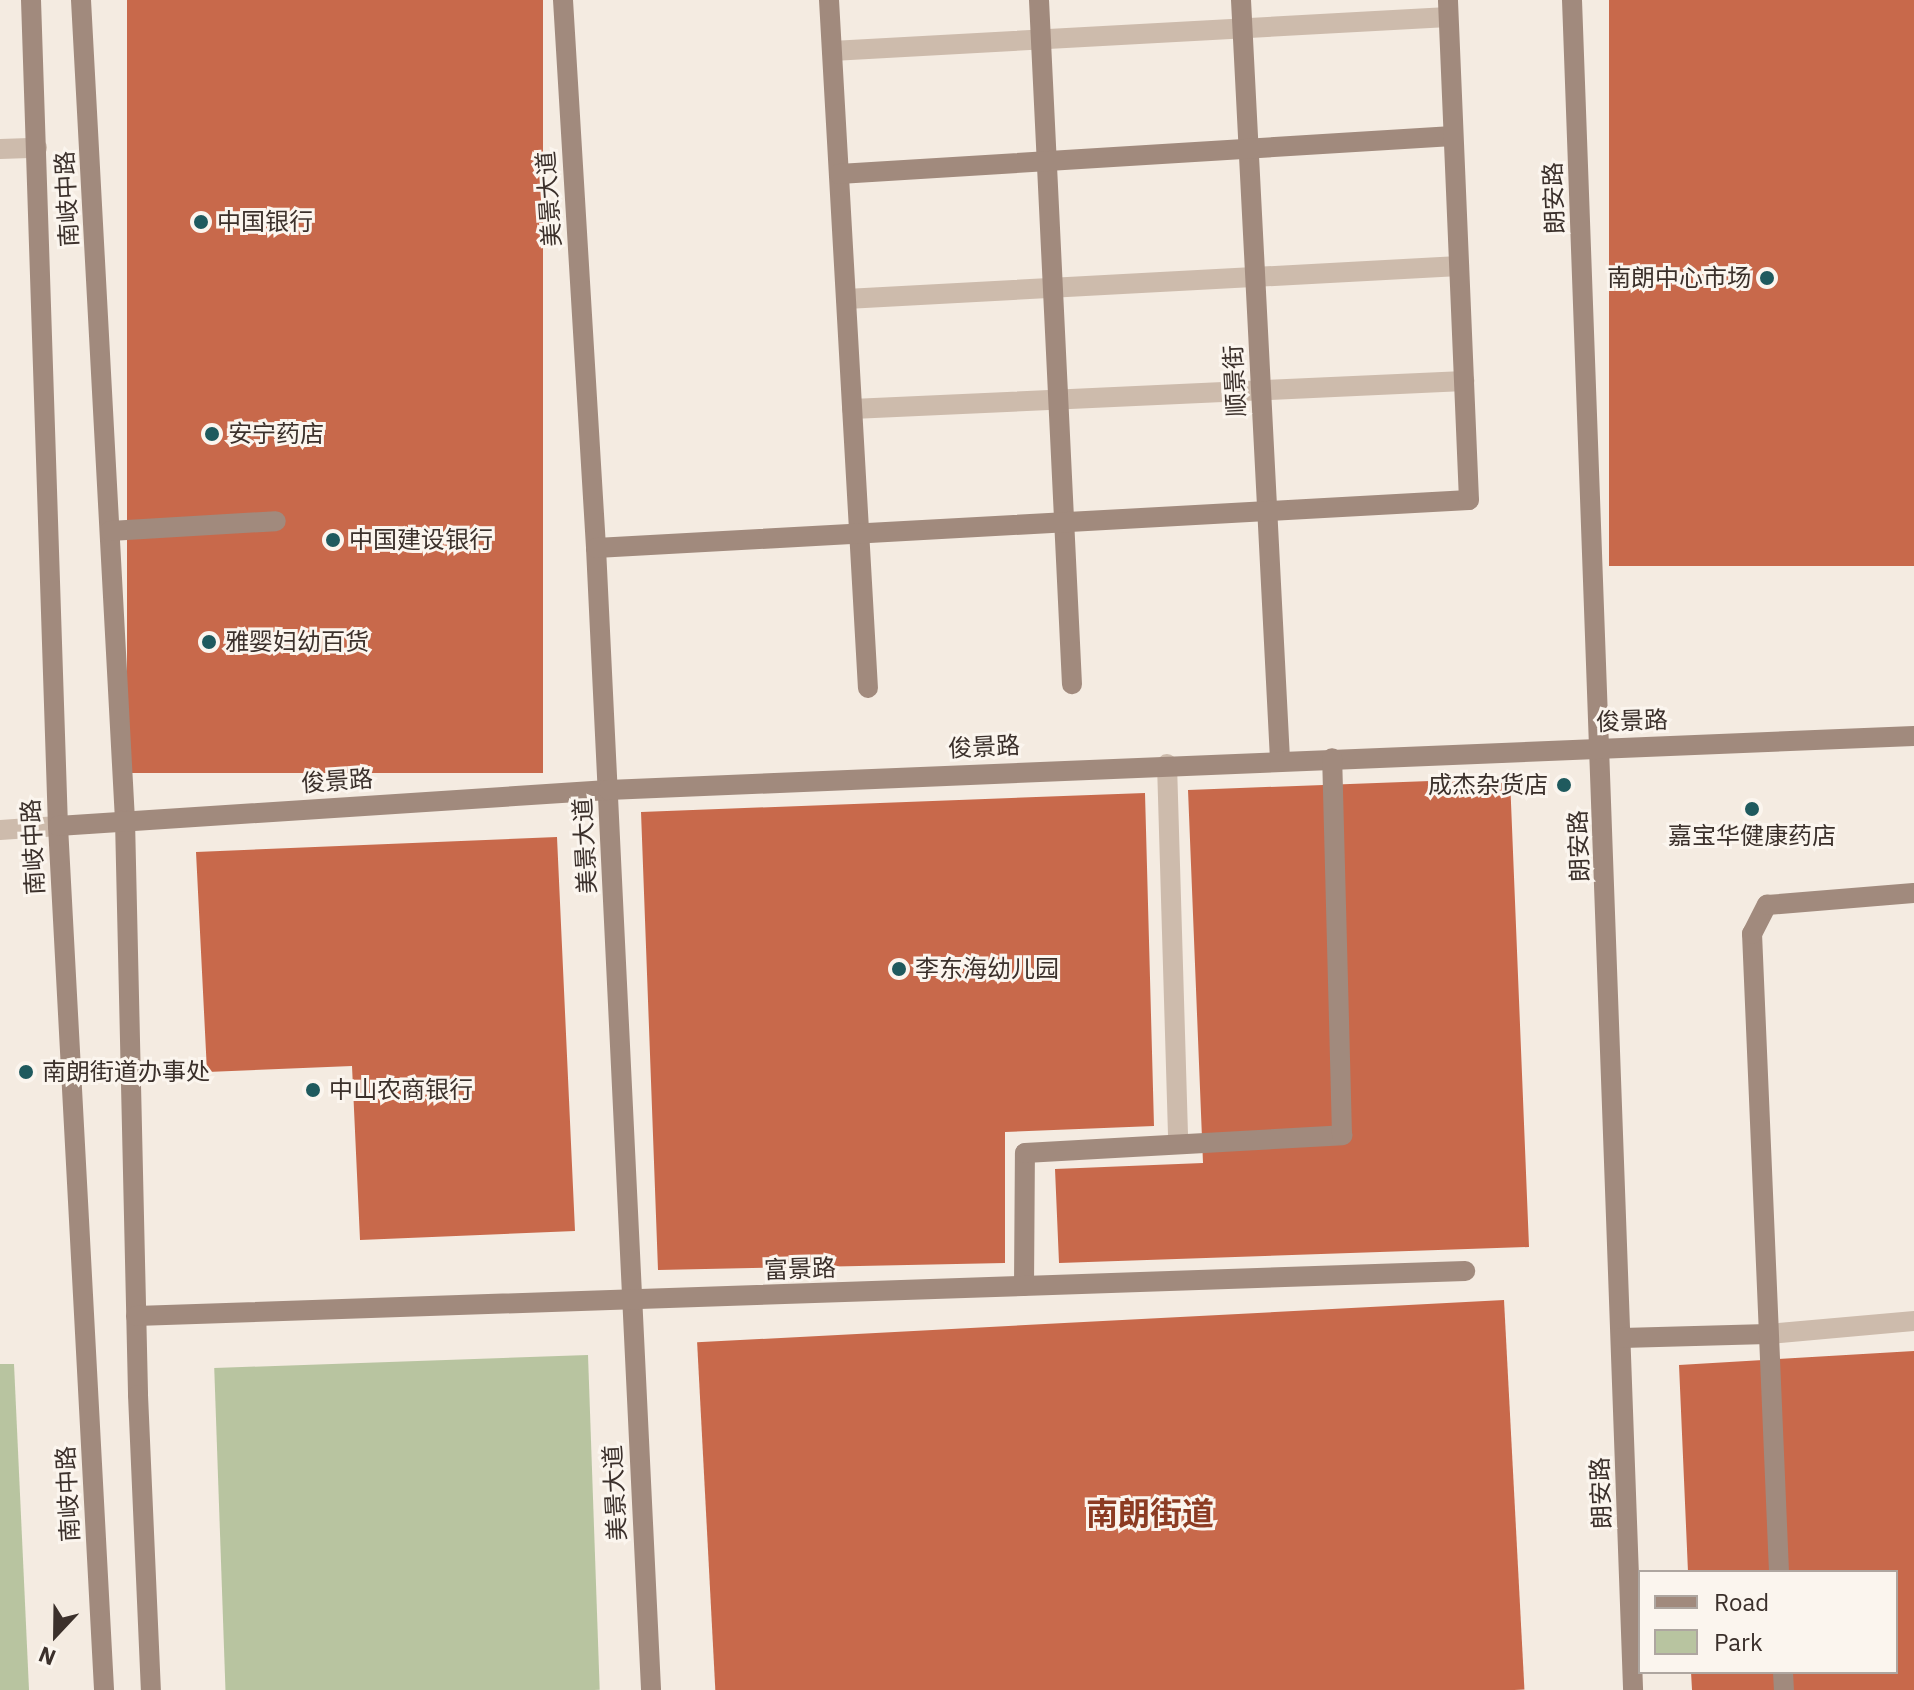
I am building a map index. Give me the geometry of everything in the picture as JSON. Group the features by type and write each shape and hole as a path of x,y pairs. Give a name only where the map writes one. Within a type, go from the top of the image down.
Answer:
{"street":[{"name":"南岐中路","path":"31,0 58,826 104,1690"},
{"name":"南岐中路","path":"81,0 125,820 136,1316 151,1690"},
{"name":"美景大道","path":"563,0 596,548 651,1690"},
{"path":"829,0 868,688"},
{"path":"1039,0 1072,684"},
{"name":"顺景街","path":"1241,0 1280,759"},
{"name":"朗安路","path":"1572,0 1602,748 1633,1690"},
{"path":"596,548 1469,500 1448,8 1243,28 832,51"},
{"path":"839,174 1453,136"},
{"path":"0,149 37,148"},
{"path":"846,299 1459,266"},
{"path":"852,409 1464,381"},
{"path":"110,531 276,521"},
{"name":"俊景路","path":"58,826 608,790 1280,759 1914,736"},
{"path":"1024,1286 1025,1153 1342,1135 1332,758"},
{"path":"1167,764 1178,1144"},
{"path":"0,830 58,826"},
{"path":"1779,1570 1752,934 1767,905 1914,893"},
{"name":"富景路","path":"136,1316 1465,1271"},
{"path":"1622,1338 1768,1334 1914,1321"}],"green space":[{"path":"588,1355 600,1690 225,1690 214,1368"},
{"path":"0,1364 14,1364 29,1690 0,1690"}],"building":[{"path":"127,0 543,0 543,773 127,773"},
{"name":"南朗中心市场","path":"1609,0 1914,0 1914,566 1609,566"},
{"path":"1510,778 1529,1247 1059,1263 1055,1169 1203,1163 1188,790"},
{"name":"李东海幼儿园","path":"1145,793 1154,1126 1005,1132 1005,1263 658,1270 641,812"},
{"path":"557,837 575,1231 360,1240 352,1066 207,1072 196,852"},
{"path":"1504,1300 1524,1689 715,1690 697,1342"},
{"path":"1914,1351 1914,1690 1692,1690 1691,1674 1898,1674 1898,1570 1688,1570 1679,1365"}],"place":[{"name":"中国银行","path":"201,222"},
{"name":"南朗中心市场","path":"1767,278"},
{"name":"安宁药店","path":"212,434"},
{"name":"中国建设银行","path":"333,540"},
{"name":"雅婴妇幼百货","path":"209,642"},
{"name":"成杰杂货店","path":"1564,785"},
{"name":"嘉宝华健康药店","path":"1752,809"},
{"name":"李东海幼儿园","path":"899,969"},
{"name":"南朗街道办事处","path":"26,1072"},
{"name":"中山农商银行","path":"313,1090"}],"district":[{"name":"南朗街道","path":"1150,1513"}]}
